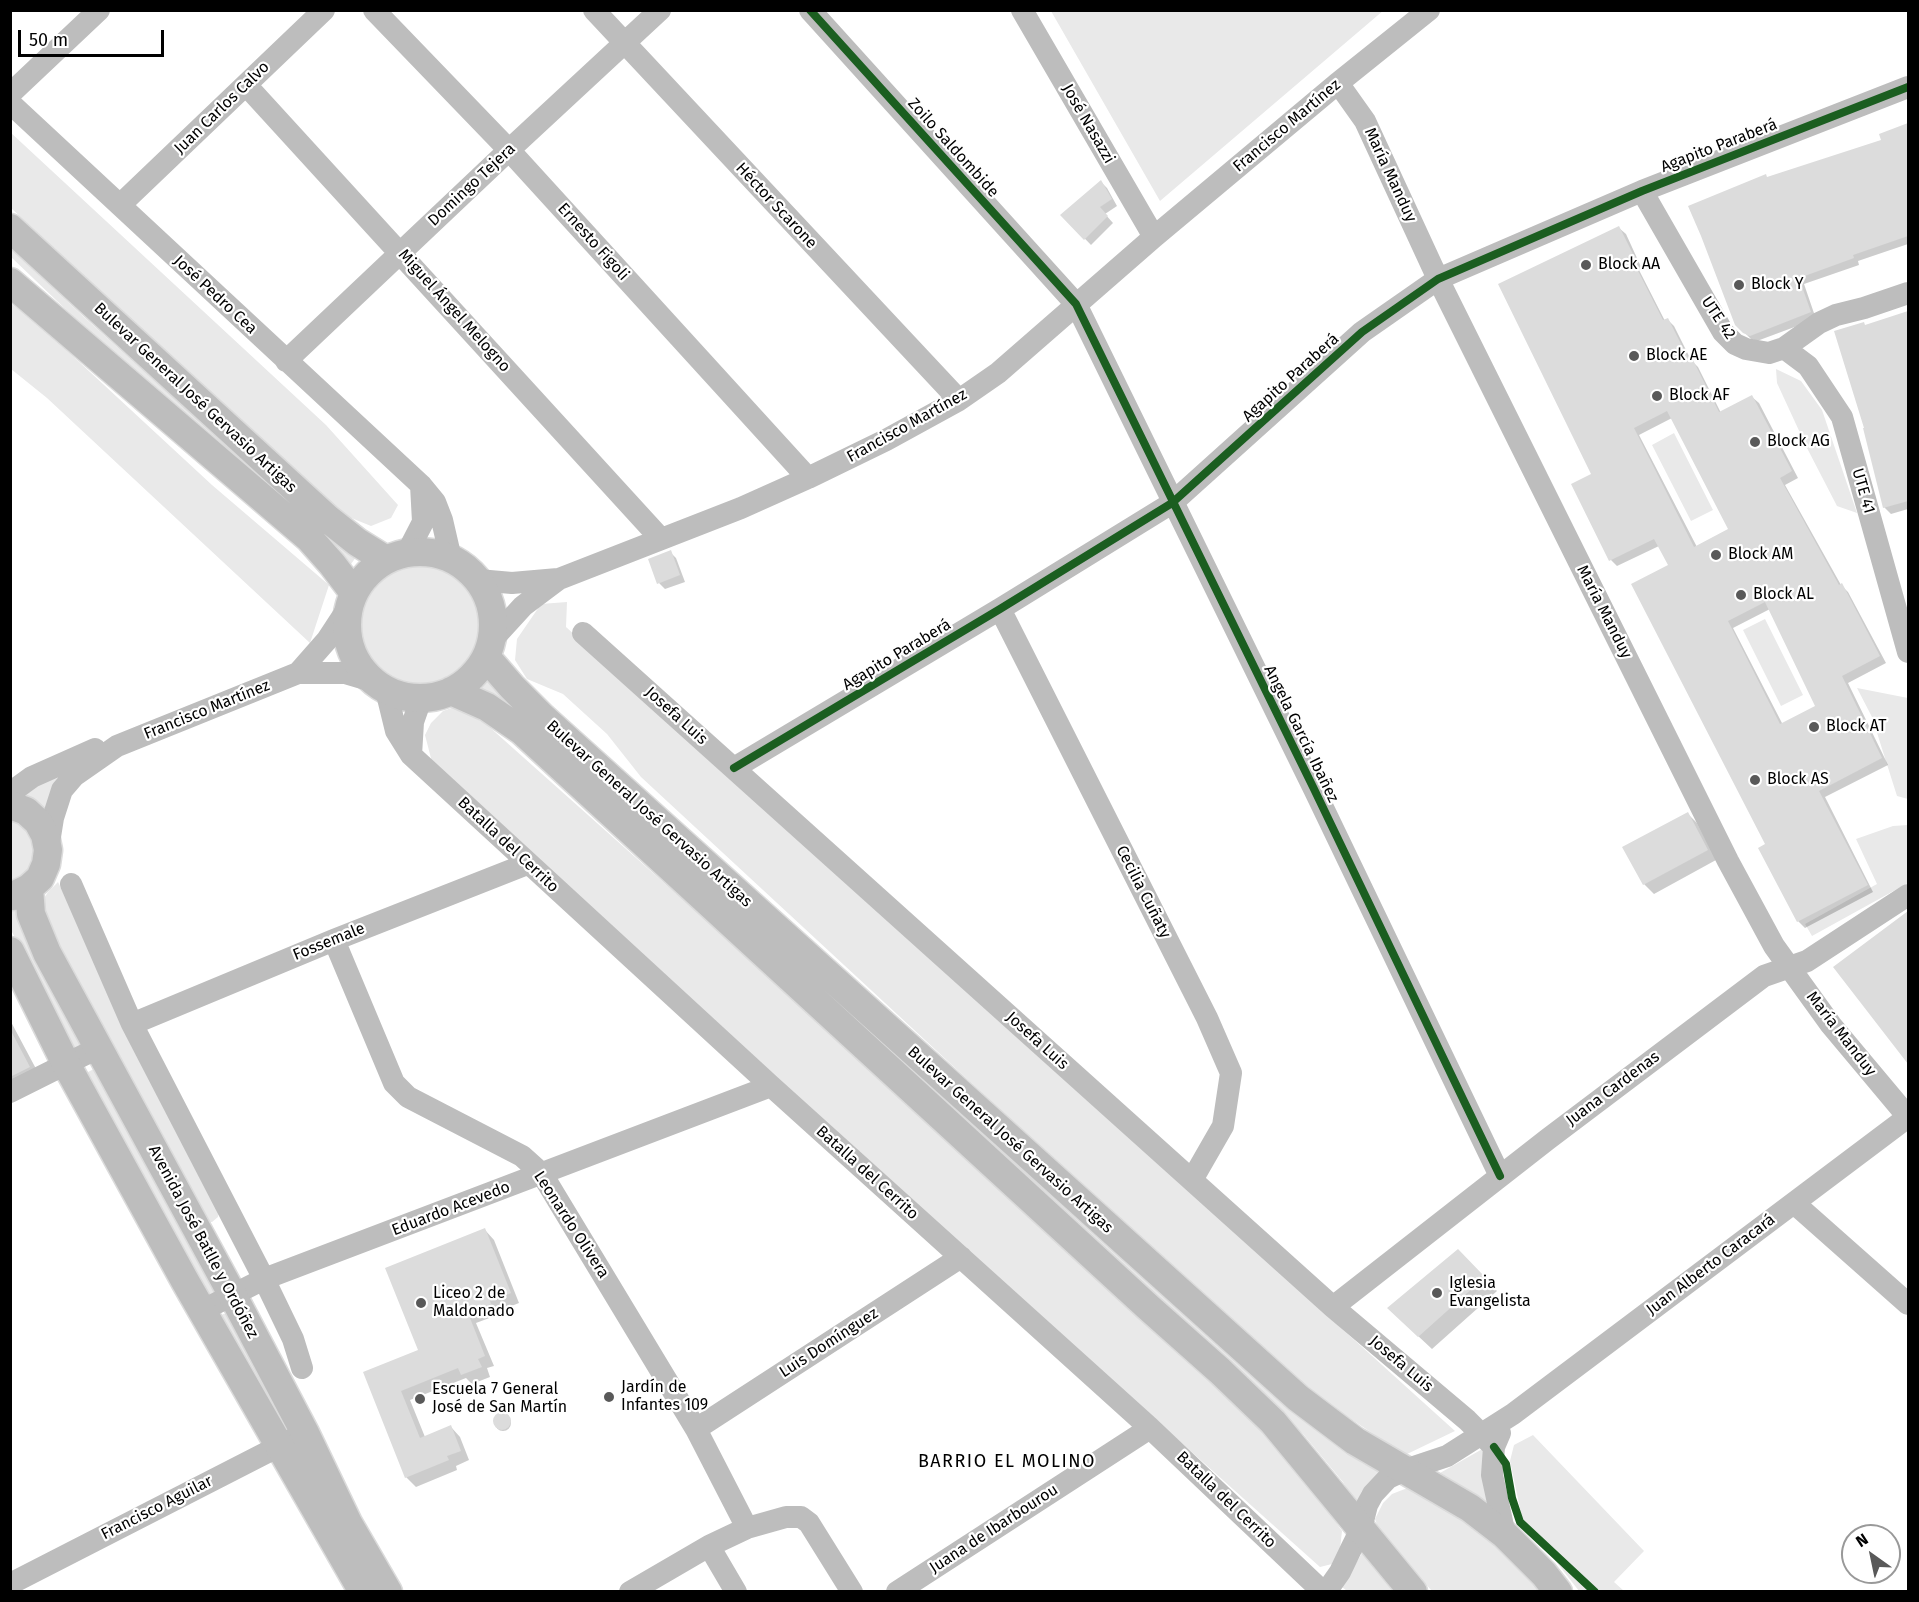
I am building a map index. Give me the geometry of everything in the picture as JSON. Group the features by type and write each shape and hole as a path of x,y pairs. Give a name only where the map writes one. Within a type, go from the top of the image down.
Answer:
{"main road":[{"name":"Bulevar General José Gervasio Artigas","path":"10,228 328,519 357,542 397,556"},
{"name":"Bulevar General José Gervasio Artigas","path":"10,282 309,538 332,564 351,601"},
{"path":"429,552 451,559 466,568 478,580 486,594 493,625 488,649 471,677 451,691 436,697 421,699 403,696 379,686 361,670 348,640 346,624 351,601 362,580 397,556 429,552"},
{"name":"Bulevar General José Gervasio Artigas","path":"488,649 512,687 541,716 1203,1315 1298,1398 1355,1441 1470,1508 1506,1535 1558,1592"},
{"name":"Bulevar General José Gervasio Artigas","path":"451,691 487,707 522,731 1130,1291 1220,1371 1273,1422 1413,1592"},
{"path":"10,805 26,811 38,822 45,835 48,850 46,864 40,878 20,893"},
{"name":"Avenida José Batlle y Ordóñez","path":"20,893 37,932 98,1048 232,1294 305,1433 348,1522 388,1592"},
{"name":"Avenida José Batlle y Ordóñez","path":"10,951 66,1064 201,1311 363,1592"}],"street":[{"path":"10,94 99,10"},
{"name":"Juan Carlos Calvo","path":"120,205 324,10"},
{"name":"Ernesto Figoli","path":"374,10 509,150 808,478"},
{"name":"Héctor Scarone","path":"594,10 959,400"},
{"name":"Domingo Tejera","path":"286,361 660,10"},
{"name":"Zoilo Saldombide","path":"810,10 1076,304"},
{"name":"José Nasazzi","path":"1022,10 1154,237"},
{"name":"Francisco Martínez","path":"488,649 523,606 559,579 741,508 886,441 959,400 998,373 1154,237 1429,10"},
{"name":"María Manduy","path":"1338,83 1365,121 1438,279 1728,861 1774,946 1831,1024 1908,1117"},
{"name":"Miguel Ángel Melogno","path":"246,85 662,539"},
{"name":"Agapito Paraberá","path":"734,768 1172,503 1362,332 1438,279 1642,191 1908,87"},
{"name":"José Pedro Cea","path":"10,104 422,485 435,502 442,520 451,559"},
{"name":"UTE 42","path":"1642,191 1724,332 1735,344 1746,349 1769,353 1784,348"},
{"path":"1784,348 1819,322 1908,293"},
{"name":"Angela García Ibañez","path":"1076,304 1500,1176"},
{"name":"UTE 41","path":"1784,348 1808,366 1842,417 1908,652"},
{"path":"397,556 423,522 422,485"},
{"name":"Francisco Martínez","path":"478,580 512,583 559,579"},
{"name":"Francisco Martínez","path":"298,673 327,640 351,601"},
{"name":"Cecilia Cuñaty","path":"1000,609 1207,1018 1231,1073 1223,1125 1192,1180"},
{"name":"Josefa Luis","path":"583,633 1333,1307 1488,1441"},
{"name":"Francisco Martínez","path":"48,850 53,818 62,790 74,776 117,747 298,673 345,673 379,686"},
{"name":"Batalla del Cerrito","path":"379,686 396,732 411,755 527,864 1150,1428 1324,1592"},
{"path":"411,755 413,722 421,699"},
{"name":"Francisco Martínez","path":"10,793 32,777 97,748 117,747"},
{"name":"Fossemale","path":"132,1024 334,940 527,864"},
{"path":"71,884 132,1024 264,1279 293,1339 302,1368"},
{"name":"Juana Cardenas","path":"1333,1307 1500,1176 1764,976 1807,961 1908,895"},
{"name":"Leonardo Olivera","path":"334,940 394,1083 408,1097 522,1156 542,1174 696,1429 747,1528"},
{"path":"10,1092 98,1048"},
{"name":"Eduardo Acevedo","path":"201,1311 264,1279 771,1086"},
{"name":"Juan Alberto Caracará","path":"1488,1441 1513,1414 1908,1117"},
{"path":"1794,1203 1908,1304"},
{"name":"Luis Domínguez","path":"696,1429 961,1257"},
{"name":"Juana de Ibarbourou","path":"897,1592 1150,1428"},
{"name":"Francisco Aguilar","path":"10,1584 305,1433"},
{"path":"1324,1592 1340,1572 1373,1494 1388,1478 1488,1441 1492,1475 1506,1535"},
{"path":"630,1592 709,1546 747,1528 786,1517 801,1517 809,1523 852,1592"},
{"path":"709,1546 736,1592"}],"shaded area":[{"path":"1051,10 1384,10 1160,201 1051,11"},
{"path":"10,132 326,425 398,505 391,518 371,526 344,515 11,208"},
{"path":"10,248 282,496 356,557 349,567 196,431 80,323 11,257"},
{"path":"10,303 36,322 212,485 329,585 310,643 47,398 11,369"},
{"path":"1776,369 1801,381 1822,410 1857,513 1837,506 1777,383"},
{"path":"1674,433 1713,510 1691,521 1652,445"},
{"path":"420,562 444,567 465,580 478,601 483,625 478,649 465,670 444,683 420,688 396,683 375,670 362,649 357,625 362,601 375,580 396,567"},
{"path":"567,602 566,627 1455,1431 1405,1455 1291,1379 641,777 607,734 563,694 527,679 515,660 517,639 541,604"},
{"path":"1765,619 1803,695 1781,706 1743,630"},
{"path":"486,677 1314,1425 1362,1463 1382,1473 1362,1491 1356,1503 1343,1482 1304,1435 1245,1376 479,687"},
{"path":"1857,688 1908,698 1908,799 1897,796 1872,717"},
{"path":"454,707 486,724 885,1080 1258,1419 1293,1461 1342,1531 1340,1549 1332,1564 1320,1567 966,1250 433,766 425,735 431,723 443,711"},
{"path":"65,772 44,813 18,794"},
{"path":"11,817 34,832 39,859 11,888"},
{"path":"1908,825 1908,883 1812,936 1805,924 1877,884 1856,839 1893,826"},
{"path":"58,882 219,1209 218,1217 212,1222 206,1222 56,944 41,903"},
{"path":"18,907 85,1043 73,1049 11,930 10,908"},
{"path":"96,1068 215,1291 214,1294 207,1297 87,1076 88,1072"},
{"path":"227,1314 280,1414 277,1416 221,1316"},
{"path":"1533,1435 1644,1551 1614,1582 1624,1591 1579,1591 1522,1518 1510,1461 1514,1445"},
{"path":"1486,1447 1492,1507 1440,1473"},
{"path":"1410,1487 1464,1519 1502,1551 1540,1591 1432,1591 1410,1567 1377,1525 1375,1519 1383,1503 1392,1494"},
{"path":"1362,1553 1395,1591 1347,1591 1342,1587"}],"building":[{"path":"1908,123 1908,236 1853,255 1854,258 1799,278 1811,312 1750,336 1743,333 1735,325 1688,206 1766,174 1767,177 1881,140 1879,134"},
{"path":"1101,180 1112,199 1100,207 1108,216 1084,240 1060,215"},
{"path":"1619,226 1637,262 1634,263 1663,320 1668,318 1689,360 1692,358 1719,412 1752,395 1792,471 1780,478 1839,585 1842,583 1880,656 1842,676 1882,758 1819,791 1868,885 1797,922 1758,848 1765,844 1631,584 1668,565 1654,539 1609,561 1571,484 1591,474 1498,284","holes":["1667,411 1728,529 1694,547 1634,428","1765,602 1815,706 1780,724 1728,621"]},
{"path":"1908,311 1908,501 1883,508 1864,428 1834,331 1864,322 1865,325"},
{"path":"671,550 680,575 657,584 648,559"},
{"path":"1688,812 1708,850 1643,885 1622,847"},
{"path":"1908,911 1908,1064 1833,967"},
{"path":"10,1029 30,1067 10,1077"},
{"path":"485,1228 511,1293 468,1313 485,1356 478,1359 482,1367 461,1375 458,1368 401,1391 420,1438 451,1425 461,1451 447,1456 449,1460 405,1478 363,1372 418,1350 385,1268"},
{"name":"Iglesia Evangelista","path":"1458,1249 1485,1277 1418,1337 1387,1308"},
{"path":"502,1412 508,1415 511,1421 508,1427 502,1430 496,1427 493,1421 496,1415"}],"cycle path":[{"path":"810,10 1076,304 1314,789 1500,1176"},
{"path":"734,768 1172,503 1362,332 1438,279 1642,191 1908,87"},
{"path":"1494,1447 1506,1464 1512,1498 1520,1522 1595,1592"}],"place":[{"name":"Block AA","path":"1586,265"},
{"name":"Block Y","path":"1739,285"},
{"name":"Block AE","path":"1634,356"},
{"name":"Block AF","path":"1657,396"},
{"name":"Block AG","path":"1755,442"},
{"name":"Block AM","path":"1716,555"},
{"name":"Block AL","path":"1741,595"},
{"name":"Block AT","path":"1814,727"},
{"name":"Block AS","path":"1755,780"},
{"name":"Iglesia Evangelista","path":"1437,1293"},
{"name":"Liceo 2 de Maldonado","path":"421,1303"},
{"name":"Jardín de Infantes 109","path":"609,1397"},
{"name":"Escuela 7 General José de San Martín","path":"420,1399"}],"district":[{"name":"BARRIO EL MOLINO","path":"1007,1462"}]}
